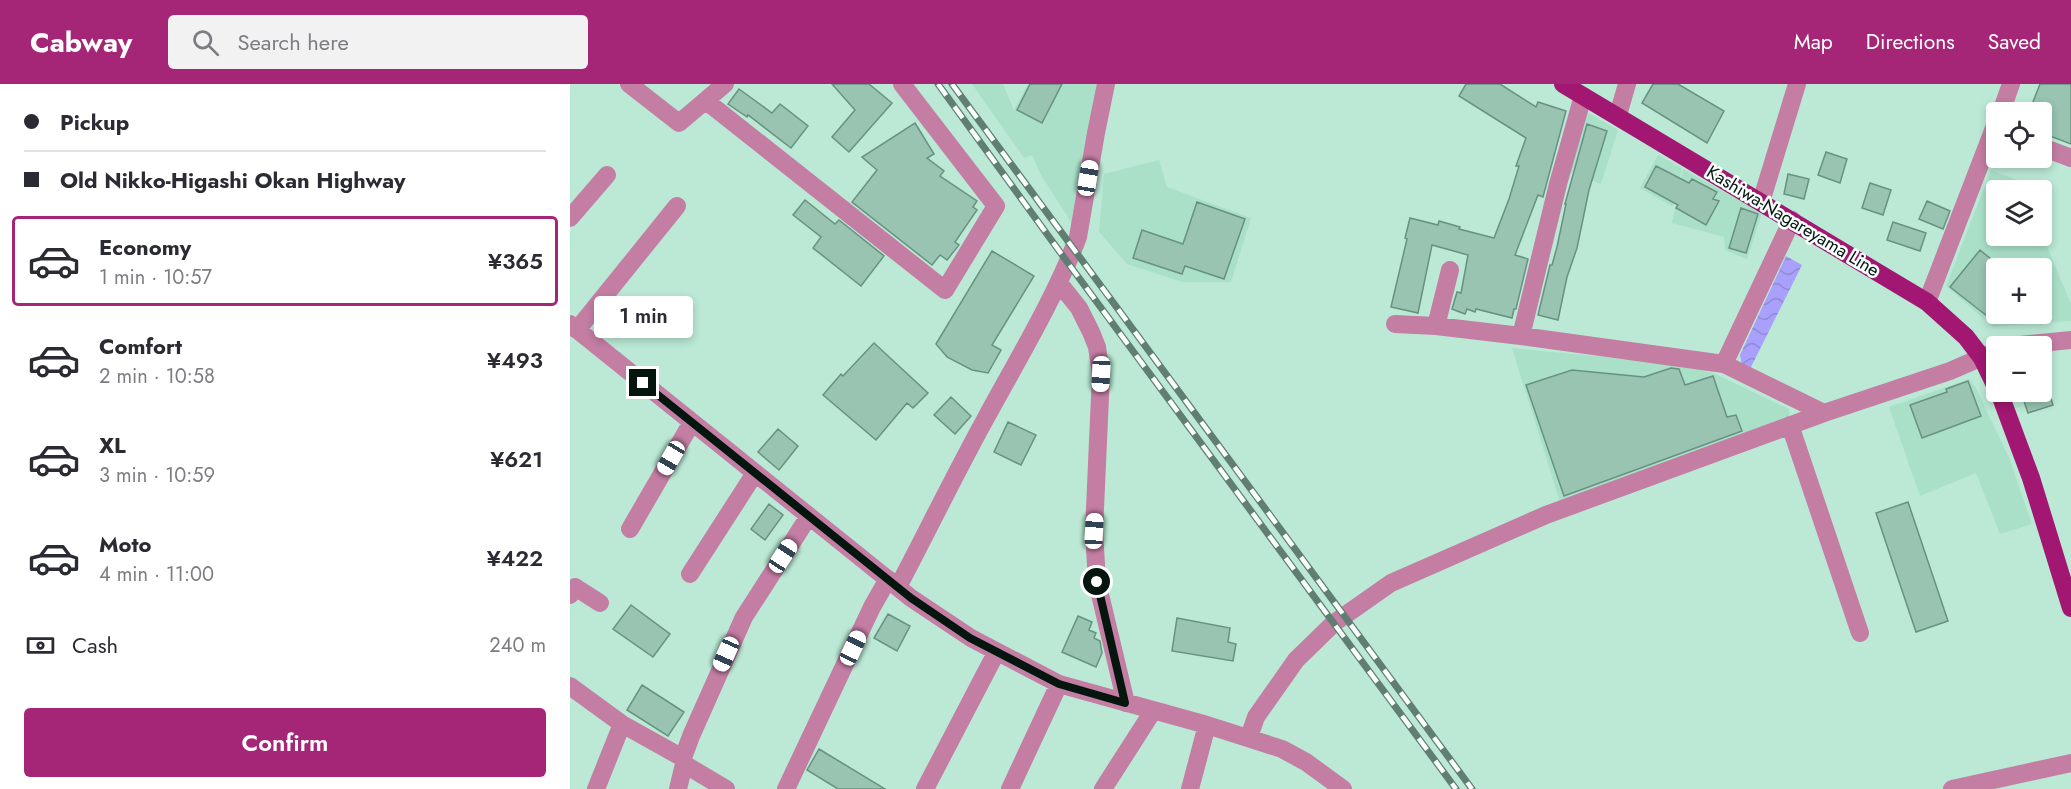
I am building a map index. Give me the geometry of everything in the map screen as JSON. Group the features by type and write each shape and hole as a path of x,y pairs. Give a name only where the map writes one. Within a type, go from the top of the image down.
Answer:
{"main road":[{"name":"Kashiwa-Nagareyama Line","path":"1563,84 1926,302 1986,352"},
{"path":"2003,402 2031,478 2071,608"}],"street":[{"path":"628,84 679,123 725,84"},
{"path":"706,101 945,290 996,206 902,84"},
{"path":"786,789 872,607 893,583 1059,283 1078,237 1106,84"},
{"path":"1618,115 1628,84"},
{"path":"1761,202 1797,84"},
{"path":"2005,102 2012,84"},
{"path":"1521,336 1558,183 1583,96"},
{"path":"2052,151 2071,158"},
{"path":"1926,302 1986,153"},
{"path":"570,218 607,175"},
{"path":"677,206 574,327 893,583 932,613 996,653 1059,684 1207,725 1282,749 1306,762 1343,789"},
{"path":"1724,364 1792,220"},
{"path":"1436,326 1450,270"},
{"path":"1059,283 1079,308 1097,347 1101,374 1094,531 1097,582 1125,703"},
{"path":"1395,324 1436,326 1521,336 1724,364 1824,413"},
{"path":"2052,342 2071,340"},
{"path":"1250,738 1256,717 1296,660 1334,623 1391,583 1546,515 1790,425 1950,371 1986,355"},
{"path":"630,530 692,422"},
{"path":"1790,425 1860,633"},
{"path":"690,574 755,474"},
{"path":"678,789 683,761 702,708 744,617 809,516"},
{"path":"570,595 575,587 600,603"},
{"path":"925,789 996,653"},
{"path":"1010,789 1059,684"},
{"path":"570,686 622,724 726,789"},
{"path":"1103,789 1153,711"},
{"path":"596,789 622,724"},
{"path":"1190,789 1207,725"},
{"path":"1952,789 2071,763"}],"shaded area":[{"path":"972,84 1003,84 1014,110 1028,84 1097,84 1073,225 1041,175 1032,155 1024,158"},
{"path":"1585,111 1618,130 1601,184 1568,172"},
{"path":"1658,155 1682,168 1673,207 1640,188"},
{"path":"1159,160 1167,187 1251,218 1231,282 1182,282 1127,264 1099,232 1104,174"},
{"path":"1683,169 1762,213 1747,259 1725,250 1724,237 1672,223"},
{"path":"1991,170 2017,180 1987,180"},
{"path":"1986,183 1986,246 2047,246 2052,258 1986,258 1986,321 1946,286"},
{"path":"2052,258 2071,304 2071,321 2052,322"},
{"path":"1990,324 2032,324 1993,327"},
{"path":"1512,348 1680,364 1713,373 1789,409 1790,421 1560,502"},
{"path":"1969,379 1976,388 2010,460 2032,524 2000,534 1976,473 1920,496 1889,407"}],"water":[{"path":"1786,256 1802,265 1750,369 1742,365 1740,355"}],"building":[{"path":"832,84 869,84 892,103 849,152 832,137 855,110"},
{"path":"1030,84 1062,84 1042,123 1017,110"},
{"path":"1466,84 1500,84 1536,107 1538,102 1566,111 1543,197 1538,195 1515,255 1528,259 1512,318 1476,309 1475,312 1467,309 1465,314 1452,309 1457,292 1461,293 1468,255 1432,245 1418,313 1391,307 1410,218 1438,225 1439,221 1494,238 1509,199 1519,166 1516,166 1526,138 1459,96"},
{"path":"1653,84 1678,84 1724,111 1707,143 1642,103"},
{"path":"2040,84 2071,84 2071,144 2052,137 2052,102 2033,102"},
{"path":"739,89 772,113 780,104 808,126 791,148 748,115 747,117 728,104"},
{"path":"915,123 934,154 927,158 944,171 940,176 977,201 973,207 977,210 955,242 959,245 947,260 940,255 932,265 852,202 877,170 862,157"},
{"path":"1587,124 1607,131 1589,190 1558,320 1538,315"},
{"path":"1826,152 1847,159 1840,183 1818,175"},
{"path":"1656,166 1689,183 1692,179 1717,192 1713,199 1719,201 1706,225 1676,208 1678,205 1645,187"},
{"path":"1788,174 1809,179 1804,199 1784,194"},
{"path":"1870,183 1891,190 1883,215 1862,208"},
{"path":"805,200 835,224 839,220 884,256 861,286 813,248 821,237 793,215"},
{"path":"1927,201 1950,211 1943,229 1919,219"},
{"path":"1197,202 1245,219 1224,279 1185,266 1182,274 1133,258 1142,230 1183,244"},
{"path":"1741,208 1758,214 1746,253 1729,248"},
{"path":"1893,222 1926,233 1920,251 1887,240"},
{"path":"1980,250 1990,258 1986,258 1986,315 1950,287"},
{"path":"992,251 1034,276 992,345 1001,350 988,373 972,370 947,357 936,344"},
{"path":"874,343 928,393 913,408 907,403 876,440 823,395 841,374 843,376"},
{"path":"1671,368 1679,369 1685,385 1713,376 1727,417 1736,415 1742,431 1564,496 1526,385 1572,370 1644,377"},
{"path":"1968,381 1981,416 1922,438 1910,405 1947,392 1946,389"},
{"path":"951,397 971,416 955,434 934,415"},
{"path":"2024,402 2052,402 2053,405 2028,413"},
{"path":"1008,422 1036,435 1021,465 994,452"},
{"path":"778,429 798,446 779,470 758,452"},
{"path":"1908,502 1948,621 1916,632 1876,513"},
{"path":"769,504 783,515 765,540 751,529"},
{"path":"631,605 670,634 653,657 613,629"},
{"path":"888,614 910,626 897,651 874,638"},
{"path":"1078,616 1092,622 1089,630 1096,633 1094,638 1100,641 1102,653 1096,667 1062,652"},
{"path":"1177,618 1230,628 1228,642 1236,644 1233,661 1172,651"},
{"path":"642,685 684,712 668,736 627,710"},
{"path":"819,749 885,789 838,789 807,770"}],"railway":[{"path":"938,84 1456,789"},
{"path":"952,84 1472,789"}],"route":[{"path":"643,383 932,613 996,653 1059,684 1125,703 1097,582"}]}
